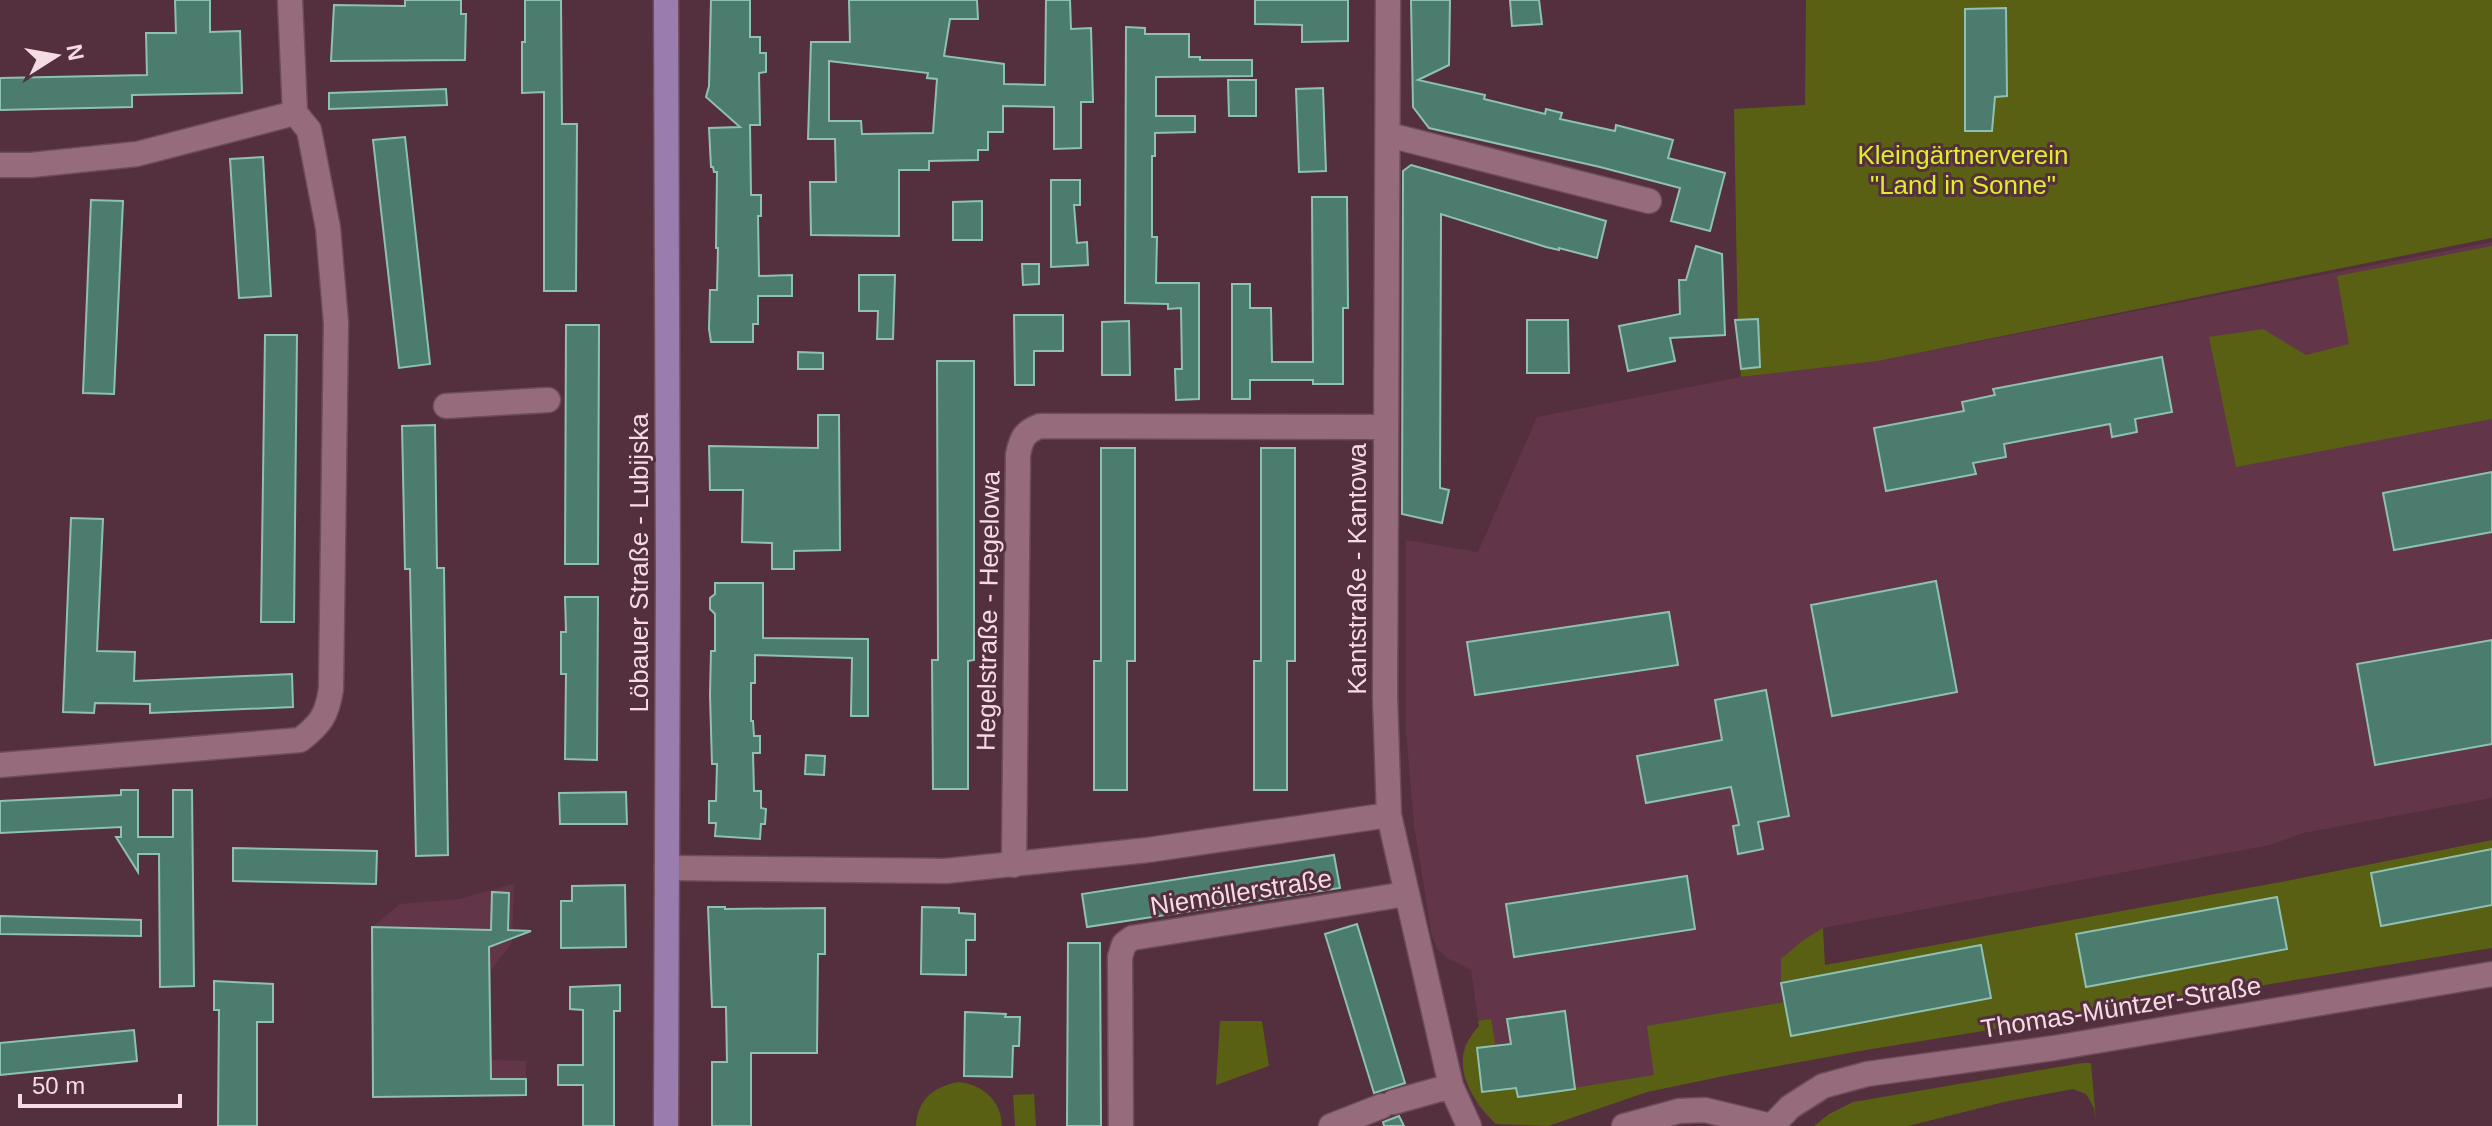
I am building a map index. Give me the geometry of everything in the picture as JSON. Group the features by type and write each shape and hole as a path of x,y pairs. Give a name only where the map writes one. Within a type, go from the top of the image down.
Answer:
{"main road":[{"name":"Löbauer Straße - Lubijska","path":"666,0 666,1126"}],"street":[{"path":"0,765 300,740 316,728 328,710 331,689 336,323 328,228 309,130 295,113 290,0"},
{"name":"Kantstraße - Kantowa","path":"1388,0 1385,697 1389,815 1451,1086 1469,1126"},
{"path":"0,165 31,165 137,154 295,113"},
{"path":"1389,135 1649,201"},
{"path":"446,406 548,400"},
{"name":"Hegelstraße - Hegelowa","path":"1014,865 1018,455 1021,439 1029,430 1040,426 1385,427"},
{"path":"667,868 946,871 1148,850 1389,815"},
{"name":"Niemöllerstraße","path":"1121,1126 1120,957 1124,944 1132,938 1406,894"},
{"name":"Thomas-Müntzer-Straße","path":"1772,1126 1790,1107 1823,1086 1867,1074 2054,1048 2492,974"},
{"path":"1331,1126 1388,1104 1451,1086"},
{"path":"1624,1126 1679,1111 1705,1110 1772,1126"}],"shaded area":[{"path":"2492,242 2492,798 2303,833 2270,845 1823,928 1810,948 1804,978 1781,983 1784,1002 1722,1013 1724,1076 1647,1092 1548,1126 1496,1124 1478,1106 1464,1076 1462,1059 1465,1045 1479,1026 1471,970 1447,958 1432,937 1414,825 1406,731 1406,540 1478,552 1537,417 1741,377 1878,361"},
{"path":"514,884 512,943 491,970 492,1060 526,1061 526,1095 373,1097 372,927 400,904 459,899"}],"green space":[{"name":"Kleingärtnerverein \"Land in Sonne\"","path":"1806,0 2492,0 2492,238 1878,361 1741,377 1734,109 1805,105"},
{"path":"2492,246 2492,419 2236,467 2209,337 2263,329 2306,355 2349,344 2337,276"},
{"path":"2492,840 2492,948 1724,1076 1647,1092 1548,1126 1496,1124 1477,1102 1465,1077 1464,1052 1469,1039 1479,1026 1478,1021 1491,1019 1495,1043 1477,1049 1482,1092 1516,1088 1518,1097 1654,1075 1647,1026 1784,1002 1791,1035 1991,998 1981,945 1781,983 1781,959 1823,928 1825,965 2281,882"},
{"path":"1220,1021 1262,1021 1269,1066 1216,1085"},
{"path":"2091,1063 2096,1121 2094,1108 2086,1094 2073,1089 2004,1102 1908,1126 1814,1126 1853,1102"},
{"path":"959,1082 976,1086 989,1095 998,1109 1002,1126 916,1126 920,1109 928,1096 942,1087"},
{"path":"1034,1094 1036,1126 1015,1126 1013,1095"}],"building":[{"path":"175,0 210,0 210,32 240,31 242,93 132,95 132,107 0,110 0,78 147,75 146,33 176,33"},
{"path":"405,0 461,0 461,14 466,14 465,60 331,61 334,5 405,6"},
{"path":"525,0 561,0 562,124 577,124 576,291 544,291 544,92 522,93"},
{"path":"711,0 750,0 750,37 760,37 760,53 766,53 766,72 759,73 760,125 750,125 751,195 761,195 761,216 758,216 759,276 792,275 792,296 758,296 758,324 753,324 753,342 711,342 709,329 710,290 717,290 718,248 717,172 711,167 709,128 740,127 706,97 709,86"},
{"path":"849,0 977,0 978,19 950,19 944,56 1004,64 1004,84 1045,85 1046,0 1070,0 1071,29 1091,28 1093,102 1081,102 1081,148 1054,149 1054,107 1003,106 1003,132 988,132 988,150 978,150 978,160 929,161 929,170 899,170 899,236 811,235 810,182 836,182 835,139 808,139 811,42 850,42","holes":["829,61 928,73 927,78 937,79 933,133 862,134 861,121 829,121"]},
{"path":"1255,0 1348,0 1348,41 1302,42 1302,25 1255,24"},
{"path":"1411,0 1450,0 1449,65 1418,80 1485,95 1484,99 1545,114 1546,109 1562,113 1560,119 1615,131 1616,125 1673,140 1668,158 1725,173 1710,231 1671,221 1680,188 1429,128 1413,107"},
{"path":"1510,0 1539,0 1542,24 1512,26"},
{"path":"2006,8 2007,96 1995,97 1992,131 1965,131 1965,9"},
{"path":"1126,27 1145,28 1145,34 1189,34 1189,57 1200,57 1200,60 1252,60 1252,76 1156,77 1156,116 1195,116 1195,132 1155,133 1152,237 1157,237 1156,283 1199,283 1199,399 1176,400 1175,369 1182,369 1181,308 1168,309 1168,304 1125,303"},
{"path":"1228,80 1256,80 1256,116 1229,116"},
{"path":"1323,88 1326,171 1299,172 1296,89"},
{"path":"446,89 447,105 329,109 329,93"},
{"path":"405,137 430,364 399,368 373,140"},
{"path":"263,157 271,296 239,298 230,159"},
{"path":"1411,165 1606,221 1597,258 1546,247 1441,214 1440,488 1449,490 1442,523 1402,514 1403,171"},
{"path":"1051,180 1080,180 1080,205 1074,205 1077,243 1087,242 1088,265 1051,267"},
{"path":"1312,197 1347,197 1348,308 1343,308 1343,384 1313,384 1313,380 1250,380 1250,399 1232,399 1232,284 1250,284 1250,308 1271,308 1272,362 1313,362"},
{"path":"91,200 123,201 114,394 83,393"},
{"path":"982,201 982,240 953,240 953,202"},
{"path":"1696,246 1722,254 1725,335 1670,338 1675,361 1628,371 1619,326 1680,314 1679,280 1686,280"},
{"path":"1022,264 1039,264 1039,284 1023,285"},
{"path":"859,275 895,275 893,339 877,339 878,311 859,311"},
{"path":"1014,315 1063,315 1063,351 1034,351 1034,385 1015,385"},
{"path":"1758,319 1760,367 1741,369 1735,320"},
{"path":"1527,320 1568,320 1569,373 1527,373"},
{"path":"1129,321 1130,375 1102,375 1102,322"},
{"path":"566,325 599,325 598,564 565,564"},
{"path":"265,335 297,335 294,622 261,622"},
{"path":"798,352 823,353 823,369 798,369"},
{"path":"2162,357 2172,412 2135,419 2137,432 2112,437 2110,424 2004,444 2006,457 1973,463 1976,474 1886,491 1874,428 1964,411 1962,402 1995,395 1993,389"},
{"path":"937,361 974,361 974,660 968,661 968,789 933,789 932,660 938,660"},
{"path":"818,415 839,415 840,550 794,551 794,569 772,569 772,543 742,542 743,490 710,490 709,446 818,448"},
{"path":"435,425 437,568 444,568 448,855 416,856 410,569 405,569 402,426"},
{"path":"1101,448 1135,448 1135,661 1127,661 1127,790 1094,790 1094,661 1101,661"},
{"path":"1261,448 1295,448 1295,661 1287,661 1287,790 1254,790 1254,661 1261,661"},
{"path":"2492,472 2492,532 2394,550 2383,493"},
{"path":"71,518 103,519 97,651 135,652 134,681 292,674 293,707 150,713 150,704 95,703 94,713 63,712"},
{"path":"1936,581 1957,692 1832,716 1811,605"},
{"path":"715,583 763,583 763,638 868,639 868,716 851,716 852,658 755,655 751,721 754,736 760,736 760,753 753,753 754,791 761,791 761,808 766,809 760,839 715,836 716,823 709,823 709,801 716,801 717,764 712,764 710,695 715,614 710,609 710,598 715,594"},
{"path":"565,597 598,597 597,760 565,759 566,674 561,674 561,632 566,632"},
{"path":"1669,612 1678,665 1475,695 1467,642"},
{"path":"2492,640 2492,744 2375,765 2357,664"},
{"path":"1766,690 1789,816 1758,822 1763,849 1738,854 1733,826 1739,825 1731,787 1646,803 1637,756 1722,740 1715,700"},
{"path":"806,755 825,756 824,775 805,774"},
{"path":"121,790 138,790 138,837 173,837 173,790 192,790 194,986 160,987 159,854 138,854 138,872 116,837 121,837 121,827 0,833 0,801 121,795"},
{"path":"626,792 627,824 560,824 559,793"},
{"path":"233,848 377,851 376,884 233,881"},
{"path":"2492,849 2492,905 2381,926 2371,873"},
{"path":"1334,855 1340,888 1087,927 1082,894"},
{"path":"1687,876 1695,929 1514,957 1506,904"},
{"path":"625,885 626,947 561,948 561,901 572,901 572,886"},
{"path":"492,892 509,893 508,930 531,931 489,947 491,1079 526,1079 526,1095 373,1097 372,927 491,930"},
{"path":"2277,897 2287,949 2086,987 2076,934"},
{"path":"708,907 825,908 825,954 818,954 817,1053 751,1053 751,1126 712,1126 712,1062 727,1062 726,1007 712,1007"},
{"path":"922,907 959,908 959,913 975,914 975,940 966,940 966,975 921,974"},
{"path":"0,916 141,920 141,936 0,934"},
{"path":"1357,924 1405,1083 1374,1093 1325,934"},
{"path":"1068,943 1100,943 1101,1126 1067,1126"},
{"path":"1981,945 1991,998 1791,1036 1781,983"},
{"path":"214,981 273,984 273,1022 257,1022 257,1126 218,1126 219,1010 214,1010"},
{"path":"620,985 620,1011 614,1011 614,1126 583,1126 583,1085 558,1085 558,1065 583,1065 583,1010 570,1009 570,987"},
{"path":"1565,1011 1575,1089 1518,1097 1516,1088 1482,1092 1477,1048 1511,1044 1507,1019"},
{"path":"965,1012 1020,1017 1019,1046 1013,1046 1012,1077 964,1076"},
{"path":"134,1030 137,1061 0,1075 0,1043"},
{"path":"1399,1116 1404,1126 1384,1126 1383,1122"}]}
